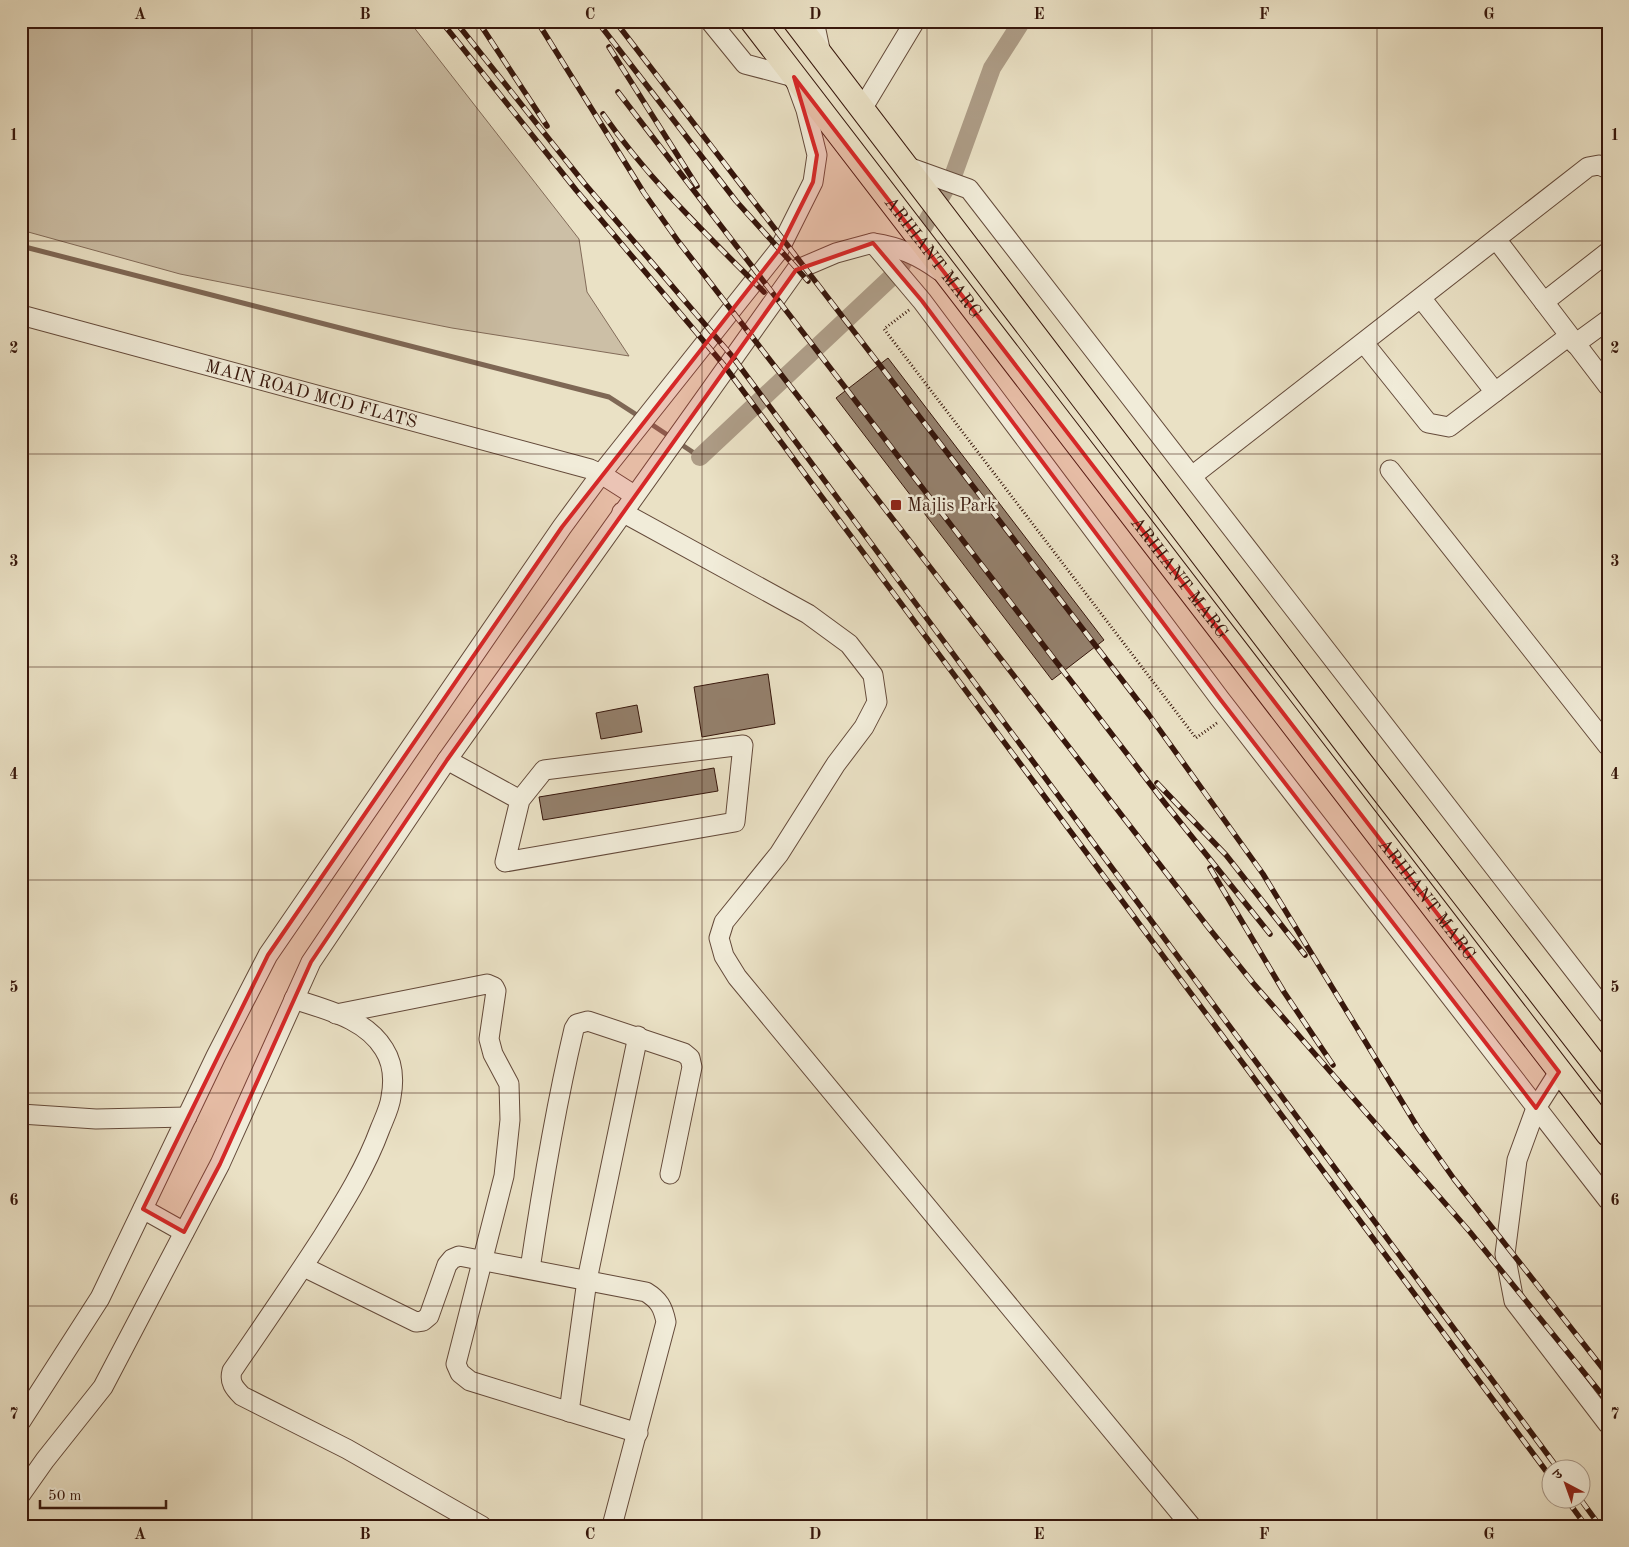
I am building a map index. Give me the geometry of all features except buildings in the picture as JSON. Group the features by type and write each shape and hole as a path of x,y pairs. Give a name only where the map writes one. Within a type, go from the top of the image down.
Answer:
{"main road":[{"name":"ARIHANT MARG","path":"752,21 1608,1134"},
{"name":"ARIHANT MARG","path":"795,21 911,170 957,234 1327,718 1608,1081"},
{"path":"1302,738 1327,718"}],"street":[{"path":"21,1421 100,1298 186,1117 268,955 601,474 779,250 813,182 817,154 806,110 794,77 745,64 710,21"},
{"path":"814,21 822,57"},
{"path":"862,109 915,21"},
{"path":"1192,476 1588,167 1599,165 1608,169"},
{"path":"911,170 969,189 1608,1014"},
{"path":"1496,239 1608,386"},
{"path":"21,1494 45,1460 103,1387 220,1164 311,962 447,760 796,270 836,253 899,247 944,270"},
{"path":"879,249 922,301 1230,713 1608,1200"},
{"path":"1544,302 1608,252"},
{"path":"1421,298 1495,392"},
{"name":"MAIN ROAD MCD FLATS","path":"21,314 601,474 634,495"},
{"path":"1364,343 1428,424 1448,427 1495,392 1572,340 1608,320"},
{"path":"1390,470 1608,746"},
{"path":"622,512 808,614 849,644 873,675 877,702 864,727 836,764 779,854 724,922 718,938 724,956 737,977 1191,1526"},
{"path":"743,745 735,822 505,862 520,800 544,770 743,745"},
{"path":"447,760 520,800"},
{"path":"336,1014 486,984 494,987 496,991 489,1039 493,1054 509,1084 510,1120 504,1176 456,1364 460,1373 470,1381 638,1433"},
{"path":"294,999 364,1026 375,1036 385,1050 392,1068 391,1097 374,1146 350,1193 304,1267 232,1371 230,1378 234,1388 242,1396 330,1440 482,1526"},
{"path":"530,1269 546,1159 574,1029 577,1024 588,1021 638,1036 684,1053 690,1058 692,1067 670,1174"},
{"path":"569,1412 587,1280 638,1036"},
{"path":"1560,1072 1536,1108 1517,1160 1505,1254 1514,1301 1608,1424"},
{"path":"21,1114 96,1119 186,1117"},
{"path":"143,1209 184,1232"},
{"path":"304,1267 416,1322 423,1321 429,1316 448,1265 452,1259 459,1256 646,1292 656,1298 664,1308 666,1322 612,1526"}],"path":[{"path":"922,301 884,329 1196,738 1230,713"}],"highlighted area":[{"path":"794,77 1559,1072 1536,1108 1220,699 922,301 873,243 796,270 447,760 311,962 220,1164 184,1232 143,1209 268,955 562,527 779,250 813,182 817,155"}],"shaded area":[{"path":"21,21 409,21 579,239 587,292 629,356 452,328 180,274 21,230"}],"waterway":[{"path":"700,457 898,271 953,176 992,68 1022,21"},
{"path":"21,246 609,397 640,417"},
{"path":"648,422 672,438"},
{"path":"679,443 700,457"}],"railway":[{"path":"441,21 576,190 723,364 1542,1466"},
{"path":"455,21 584,183 732,356 1552,1460"},
{"path":"478,21 547,126"},
{"path":"537,21 644,193 678,241 1208,927 1253,983 1470,1232 1608,1402"},
{"path":"597,21 736,201 808,281"},
{"path":"615,21 1149,715 1263,874 1418,1128 1454,1179 1608,1375"},
{"path":"609,47 697,186"},
{"path":"618,92 1164,802 1270,934"},
{"path":"603,114 659,184 764,292"},
{"path":"1157,783 1226,855 1305,955"},
{"path":"1210,868 1284,992 1333,1065"},
{"path":"1574,1510 1586,1526"},
{"path":"1588,1510 1600,1526"}],"place":[{"name":"Majlis Park","path":"896,505"}]}
